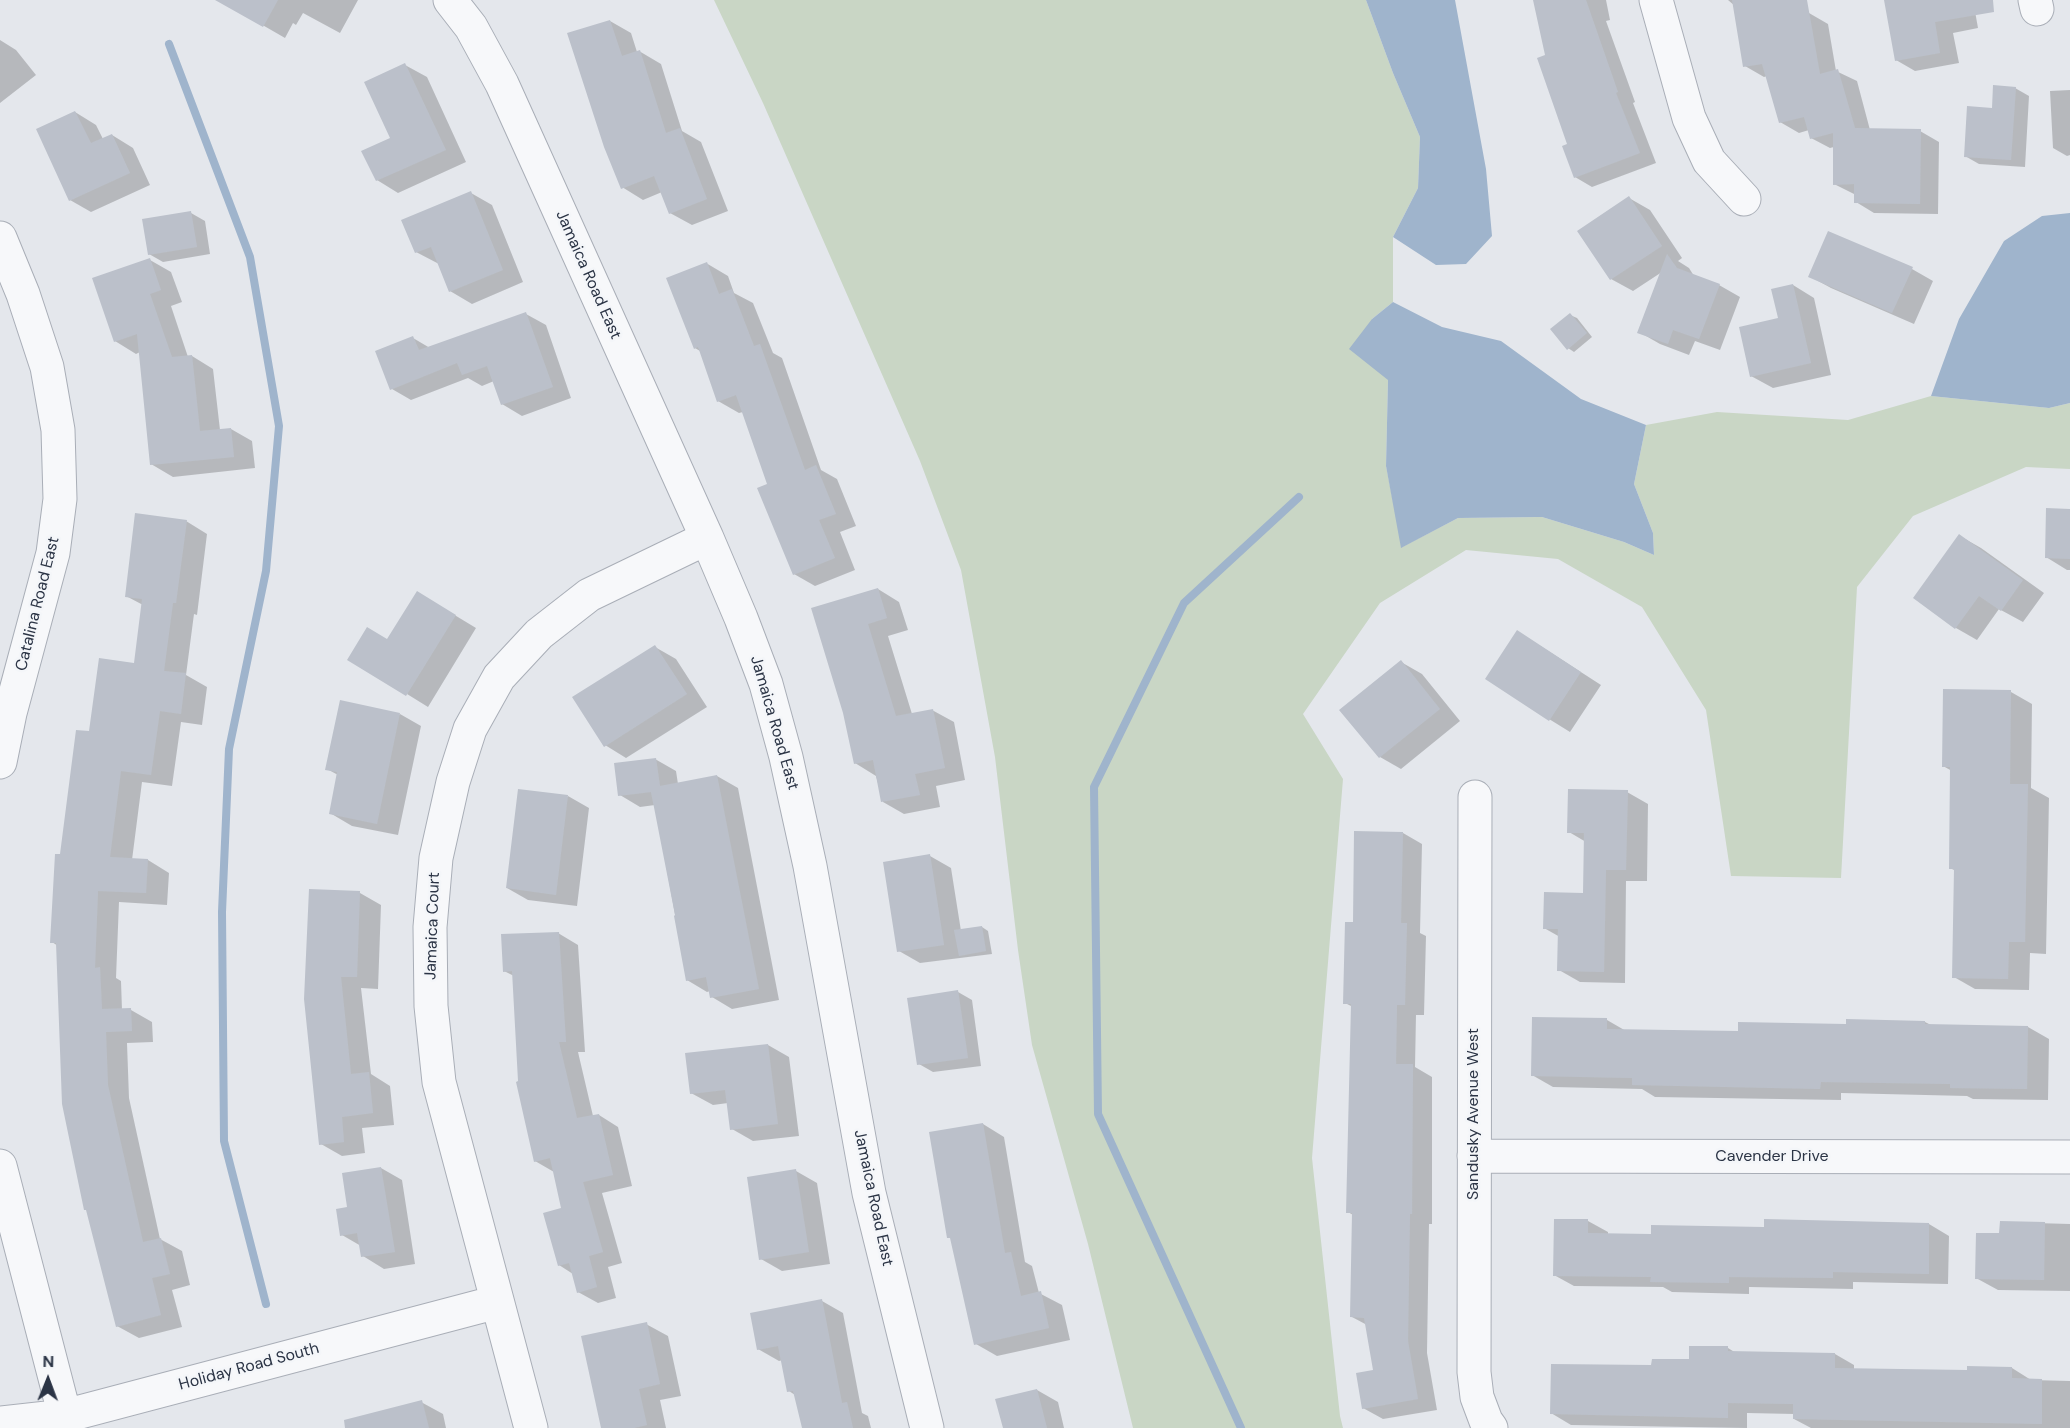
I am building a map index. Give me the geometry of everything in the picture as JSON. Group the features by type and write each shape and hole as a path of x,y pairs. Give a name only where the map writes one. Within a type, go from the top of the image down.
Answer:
{"street":[{"name":"Jamaica Road East","path":"450,0 471,27 502,84 707,538 766,684 786,757 810,866 869,1193 927,1428"},
{"path":"1656,0 1689,118 1709,161 1744,199"},
{"name":"Catalina Road East","path":"0,238 23,294 47,367 58,430 60,499 53,553 10,713 0,762"},
{"name":"Jamaica Court","path":"531,1428 439,1082 430,1006 430,927 436,858 453,782 471,729 499,677 539,634 589,595 707,538"},
{"name":"Sandusky Avenue West","path":"1475,797 1474,1372 1477,1397 1491,1428"},
{"name":"Cavender Drive","path":"1474,1156 2070,1157"},
{"path":"0,1166 67,1422"},
{"name":"Holiday Road South","path":"0,1423 67,1422 497,1302"}],"green space":[{"path":"714,0 1366,0 1420,137 1418,188 1393,237 1393,302 1372,319 1388,380 1386,466 1402,547 1458,518 1542,517 1624,542 1654,555 1653,533 1634,484 1646,425 1717,412 1848,420 1931,396 2049,408 2070,403 2070,469 2026,467 1913,516 1857,587 1841,878 1731,876 1706,710 1642,607 1558,559 1466,550 1380,603 1303,714 1343,779 1312,1158 1343,1428 1133,1428 1088,1244 1032,1045 995,757 961,570 920,461 763,103"}],"water":[{"path":"1366,0 1455,0 1486,169 1492,236 1466,264 1436,265 1393,237 1418,188 1420,137"},
{"path":"2070,213 2070,403 2049,408 1931,396 1959,319 2004,241 2042,216"},
{"path":"1393,302 1442,327 1501,341 1581,399 1646,425 1634,484 1653,533 1654,555 1624,542 1542,517 1458,518 1401,548 1386,466 1388,380 1349,349 1372,319"}],"building":[{"path":"215,0 278,0 263,27"},
{"path":"1533,0 1586,0 1618,92 1616,93 1640,153 1574,178 1562,146 1567,144 1537,58 1545,55"},
{"path":"1732,0 1807,0 1820,74 1838,69 1855,128 1921,129 1920,204 1854,203 1854,184 1833,185 1833,133 1810,139 1804,117 1779,123 1762,64 1743,67"},
{"path":"1884,0 1993,0 1994,12 1935,22 1940,53 1895,61"},
{"path":"610,20 622,56 640,50 666,133 680,128 707,199 669,214 654,176 621,189 604,147 567,33"},
{"path":"405,63 446,150 376,181 361,151 390,138 364,82"},
{"path":"1993,85 2016,87 2011,160 1964,157 1967,106 1992,108"},
{"path":"75,111 91,143 112,134 130,173 69,201 36,129"},
{"path":"471,191 503,270 449,292 431,247 415,253 401,220"},
{"path":"1629,196 1662,246 1610,280 1577,231"},
{"path":"191,211 197,247 148,255 142,219"},
{"path":"1828,231 1913,267 1892,313 1808,277"},
{"path":"1667,254 1677,268 1720,284 1699,339 1673,330 1668,344 1637,333"},
{"path":"150,258 161,290 150,294 172,357 192,355 200,431 231,428 234,457 150,465 137,334 114,342 92,278"},
{"path":"707,262 719,294 732,289 754,346 760,344 805,470 816,465 836,514 819,520 835,558 793,575 757,488 767,484 736,395 717,402 698,347 694,349 666,278"},
{"path":"1793,284 1811,363 1750,377 1739,327 1778,318 1771,289"},
{"path":"526,312 553,387 501,405 487,366 462,375 457,363 390,390 375,351 413,336 419,350"},
{"path":"1570,313 1587,333 1567,350 1550,329"},
{"path":"2046,508 2070,509 2070,559 2045,558"},
{"path":"135,513 187,520 164,671 186,673 181,714 160,711 151,775 121,771 110,857 148,859 146,893 98,891 95,968 100,967 102,1009 131,1008 132,1031 106,1032 108,1085 143,1242 161,1238 170,1274 152,1278 161,1315 116,1327 86,1210 84,1210 62,1104 56,943 50,943 55,854 60,854 76,730 89,731 99,658 134,663 142,599 125,597"},
{"path":"1959,534 2023,580 2001,611 1979,596 1955,629 1913,598"},
{"path":"878,588 887,618 868,624 896,716 933,709 945,768 915,774 920,795 881,802 873,760 854,764 843,713 811,608"},
{"path":"417,591 456,615 406,696 347,660 367,627 387,639"},
{"path":"1517,630 1581,672 1549,721 1485,679"},
{"path":"655,645 687,694 604,747 572,697"},
{"path":"1401,660 1440,709 1379,758 1339,710"},
{"path":"1943,689 2011,690 2010,784 2028,784 2025,942 2009,942 2008,979 1952,978 1954,869 1949,869 1950,767 1942,767"},
{"path":"340,700 400,713 377,824 329,814 337,772 325,770"},
{"path":"656,758 660,786 717,775 759,989 710,998 706,977 686,981 651,792 618,796 614,763"},
{"path":"518,789 568,795 556,895 506,888"},
{"path":"1568,789 1628,790 1626,870 1606,870 1604,972 1557,971 1558,929 1543,929 1544,892 1583,893 1584,833 1567,833"},
{"path":"1354,831 1403,832 1401,923 1407,923 1405,1005 1397,1005 1396,1064 1413,1064 1408,1341 1418,1399 1362,1409 1356,1373 1373,1370 1364,1318 1350,1317 1352,1213 1346,1213 1351,1004 1343,1004 1345,922 1353,922"},
{"path":"930,854 944,945 897,952 883,862"},
{"path":"309,889 360,891 357,977 341,977 351,1074 369,1072 373,1113 342,1117 344,1142 319,1145 304,999"},
{"path":"982,926 986,951 959,956 954,930"},
{"path":"559,932 566,1042 559,1042 577,1118 599,1114 613,1175 583,1182 603,1252 589,1256 597,1287 577,1293 569,1263 558,1266 543,1213 561,1208 550,1158 534,1162 516,1082 518,1081 512,971 503,972 501,934"},
{"path":"958,990 968,1058 917,1065 907,998"},
{"path":"1532,1017 1607,1018 1607,1029 1738,1031 1738,1022 1846,1024 1846,1019 1925,1021 1925,1024 2028,1026 2027,1089 1950,1088 1950,1084 1821,1082 1820,1089 1632,1085 1632,1078 1531,1076"},
{"path":"768,1044 778,1124 730,1130 725,1090 690,1094 685,1053"},
{"path":"983,1123 1005,1253 1011,1252 1021,1296 1041,1291 1049,1328 974,1345 950,1238 947,1238 929,1132"},
{"path":"381,1167 395,1252 361,1257 357,1233 340,1236 336,1209 347,1207 342,1173"},
{"path":"796,1169 809,1252 759,1260 747,1177"},
{"path":"1554,1219 1588,1219 1588,1233 1651,1234 1651,1225 1764,1227 1764,1219 1929,1223 1929,1274 1833,1272 1833,1278 1729,1277 1729,1283 1650,1282 1651,1277 1553,1276"},
{"path":"2000,1221 2045,1222 2044,1280 1975,1279 1976,1233 1999,1233"},
{"path":"822,1299 842,1403 847,1402 853,1428 802,1428 793,1391 787,1392 778,1346 757,1350 750,1313"},
{"path":"647,1322 660,1384 639,1389 647,1425 634,1428 601,1428 581,1336"},
{"path":"1689,1346 1728,1346 1728,1351 1835,1353 1835,1368 1967,1370 1967,1366 2012,1367 2012,1378 2042,1379 2042,1424 1793,1419 1793,1404 1728,1403 1728,1418 1550,1414 1551,1364 1651,1365 1652,1359 1689,1359"},
{"path":"1037,1389 1047,1428 1003,1428 995,1399"},
{"path":"422,1400 429,1428 345,1428 344,1420"}],"waterway":[{"path":"169,44 250,257 279,426 266,571 229,749 222,912 224,1141 266,1304"},
{"path":"1241,1428 1098,1114 1094,787 1184,603 1299,497"}]}
